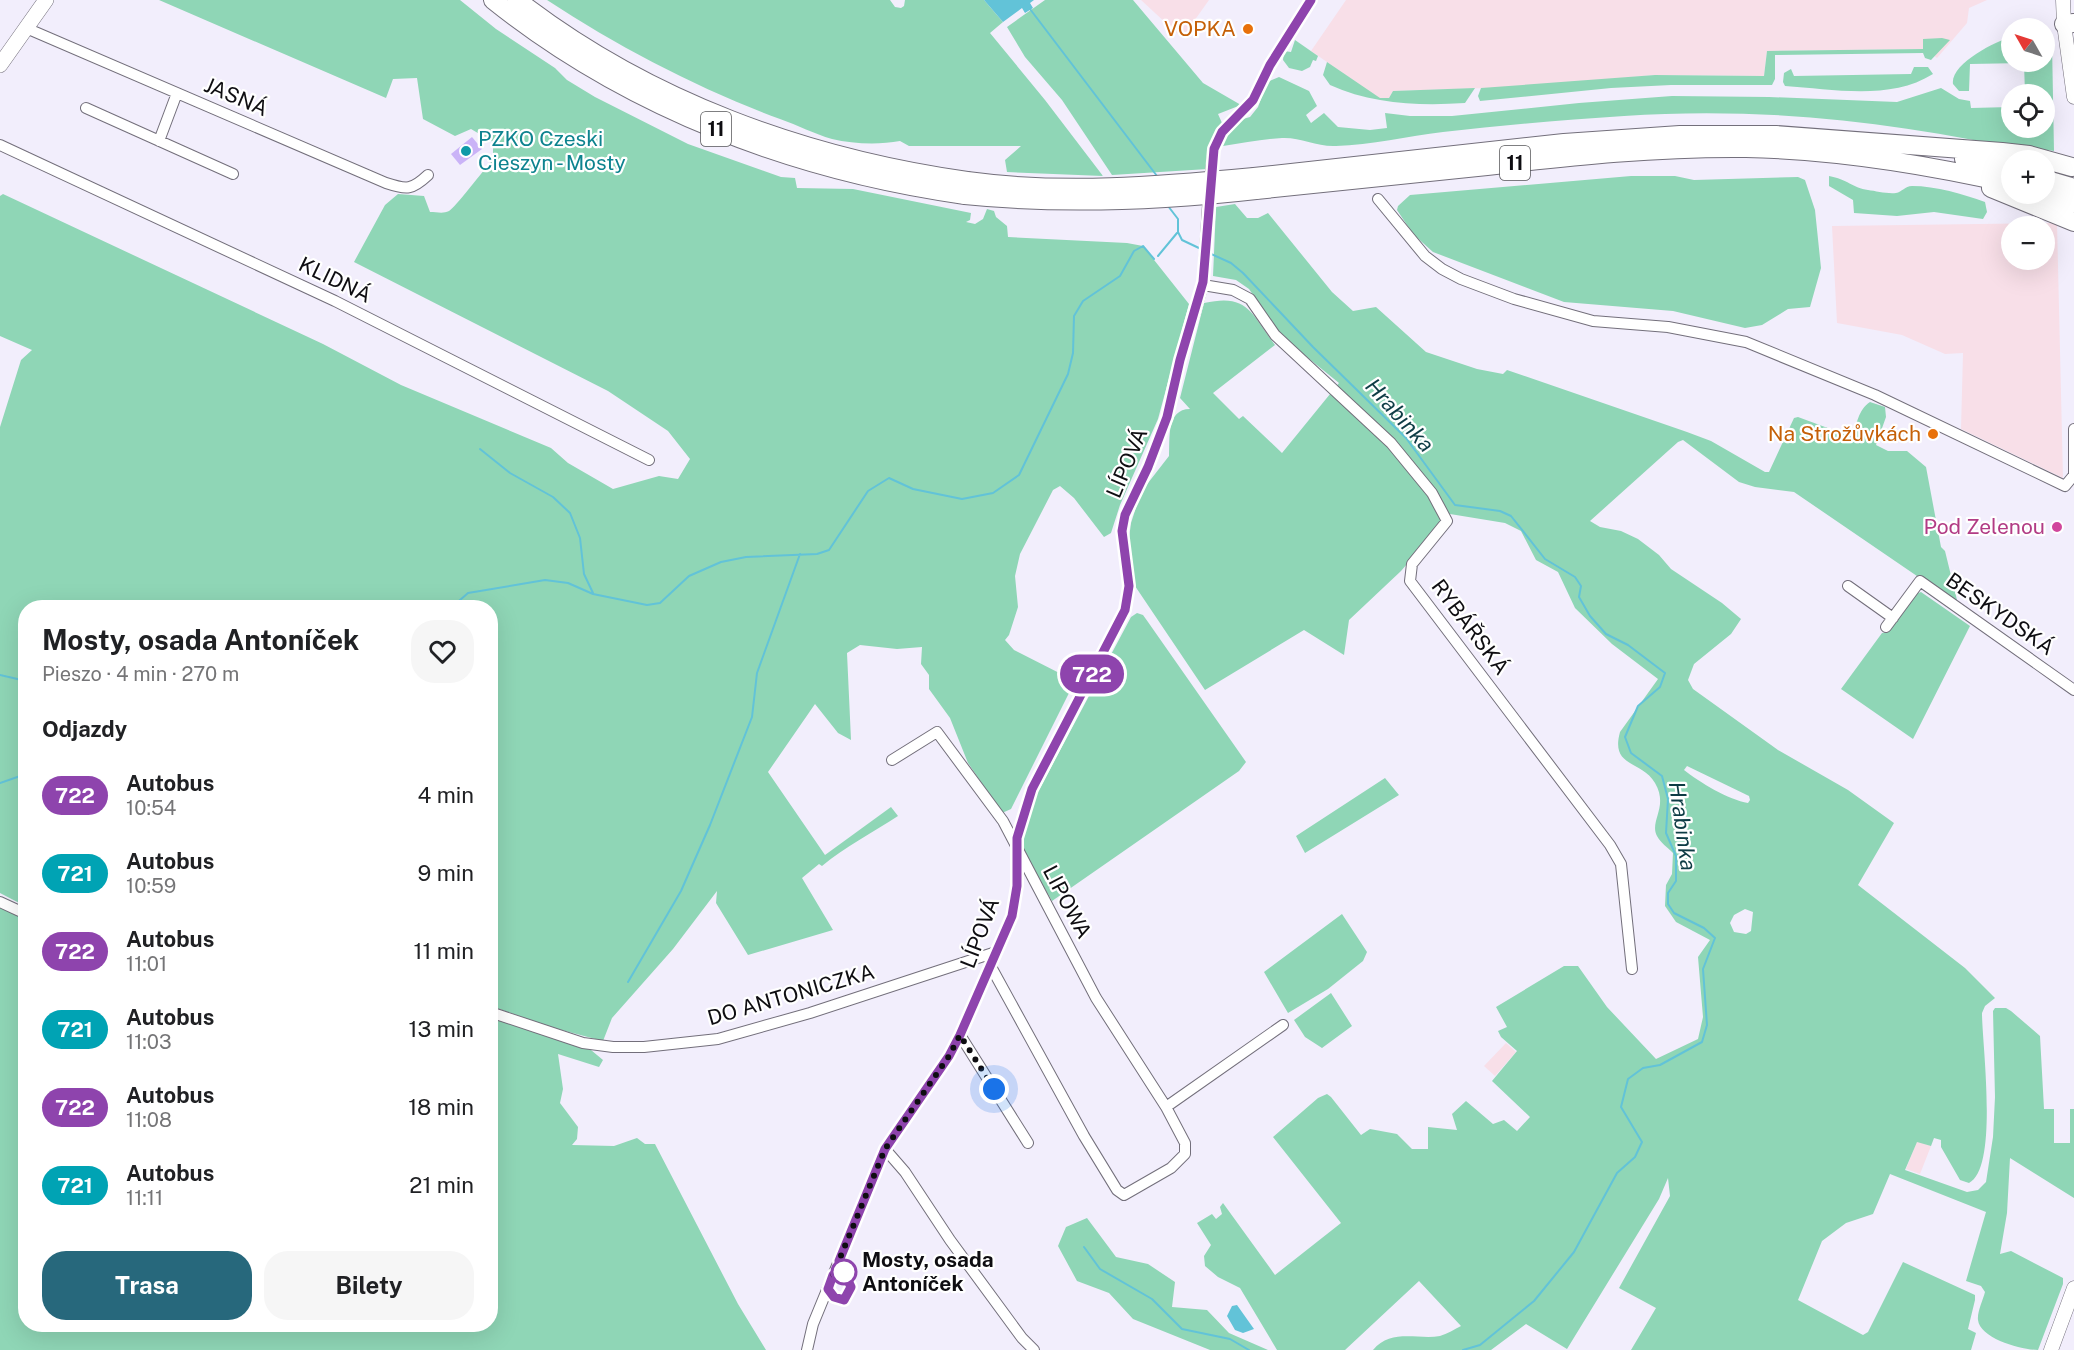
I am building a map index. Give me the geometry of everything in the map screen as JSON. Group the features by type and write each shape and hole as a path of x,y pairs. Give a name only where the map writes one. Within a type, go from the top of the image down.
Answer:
{"highway":[{"name":"11","path":"493,0 590,66 637,93 725,133 853,175 909,187 1084,188 1255,184 1669,149 1748,148 1819,152 1924,166 2001,182"},
{"name":"11","path":"517,0 560,31 639,78 735,122 838,156 966,188"},
{"name":"11","path":"1255,184 1564,143 1680,135 1776,135 1880,144 1931,152 2001,168"},
{"path":"1880,144 2020,154 2072,167"},
{"path":"1924,166 2006,194 2074,222"},
{"path":"2055,182 2074,188"},
{"path":"2055,197 2074,203"}],"main road":[{"path":"0,65 46,0"},
{"path":"2063,0 2069,24 2074,97"},
{"path":"2051,1350 2074,1288"}],"street":[{"path":"1211,171 1214,149 1222,132 1253,100 1270,65 1311,0"},
{"name":"JASNÁ","path":"26,28 386,183 403,189 416,186 428,175"},
{"path":"159,141 177,93"},
{"path":"86,108 233,174"},
{"name":"KLIDNÁ","path":"0,146 334,301 649,460"},
{"path":"1378,199 1425,256 1442,269 1461,279 1514,300 1593,321 1668,327 1746,342 1875,395 2065,486 2074,475 2074,429"},
{"name":"LÍPOVÁ","path":"807,1350 813,1324 885,1149 949,1056 1012,916 1017,886 1017,838 1032,789 1125,610 1129,586 1122,531 1167,417 1180,360 1203,285 1208,205"},
{"name":"RYBÁŘSKÁ","path":"1203,285 1233,290 1250,299 1275,335 1391,443 1432,493 1447,521 1412,564 1410,581 1610,845 1621,864 1632,969"},
{"name":"BESKYDSKÁ","path":"1886,627 1920,581 2074,690"},
{"path":"1848,586 1893,618"},
{"name":"LIPOWA","path":"892,760 937,732 1003,821 1096,998 1166,1107 1185,1143 1185,1154 1170,1168 1124,1195 1117,1190 1084,1136 990,965"},
{"path":"0,902 18,910"},
{"name":"DO ANTONICZKA","path":"498,1015 583,1043 613,1047 644,1047 718,1039 810,1013 996,952"},
{"path":"1166,1107 1283,1025"},
{"path":"960,1035 1028,1143"},
{"path":"885,1149 905,1172 950,1239 1022,1338 1034,1350"}],"shaded area":[{"path":"1141,0 1209,0 1182,38"},
{"path":"1346,0 1987,0 1969,8 1967,23 1937,58 1924,49 1767,51 1764,76 1654,75 1518,87 1393,91 1389,98 1379,98 1311,51"},
{"path":"2055,223 2057,223 2063,478 1961,429 1963,353 1945,354 1902,335 1837,323 1832,226 2001,224 2001,270 2055,270"},
{"path":"1506,1043 1516,1052 1495,1076 1484,1066"},
{"path":"1917,1141 1931,1146 1920,1174 1906,1169"}],"green space":[{"path":"159,0 460,0 496,29 555,68 567,80 595,97 688,144 781,177 795,178 797,188 853,189 971,213 970,220 966,222 975,224 983,219 987,209 994,211 996,217 1007,226 1008,237 1127,243 1143,246 1189,304 1158,419 1120,505 1111,533 1104,537 1074,498 1060,486 1053,490 1020,554 1015,576 1018,607 1009,635 1005,640 1014,650 1075,681 1011,809 1002,813 968,763 950,718 929,689 929,675 921,664 922,647 897,649 860,645 847,653 851,740 838,733 815,704 768,772 825,855 891,807 898,816 849,846 822,866 819,864 802,878 833,930 748,955 716,903 717,891 673,949 612,1018 603,1041 550,1027 498,1008 498,600 18,600 18,902 0,893 0,427 21,360 32,350 0,336 0,196 3,194 323,344 401,385 551,448 568,463 613,489 659,476 678,479 690,459 668,431 608,391 354,262 385,205 398,194 424,196 430,212 449,211 493,160 493,142 471,129 455,136 423,119 417,78 393,79 386,98"},
{"path":"547,0 890,0 895,7 901,8 905,0 984,0 1003,22 990,33 1103,176 1007,172 1005,160 1021,146 909,146 900,141 866,143 825,137 690,81 631,51"},
{"path":"1045,0 1133,0 1203,83 1241,105 1218,114 1222,123 1212,143 1208,169 1112,175 1062,100 1025,57 1007,27"},
{"path":"1923,39 1950,40 1931,60 1925,58 1923,53 1775,55 1775,79 1772,85 1671,85 1611,88 1480,101 1478,96 1481,88 1655,75 1764,76 1767,51 1923,49"},
{"path":"1295,40 1318,56 1310,67 1302,71 1289,68 1283,60 1284,51 1291,52"},
{"path":"2001,41 2001,63 1970,64 1969,91 1959,91 1953,84 1954,76 1959,69 1975,54"},
{"path":"1327,62 1380,98 1389,98 1393,91 1475,88 1465,103 1413,104 1379,100 1330,85 1323,75"},
{"path":"1914,67 1928,67 1933,74 1898,88 1880,90 1842,91 1785,86 1783,82 1784,73 1791,69 1794,76 1911,74"},
{"path":"2024,72 2053,72 2053,84 2025,84"},
{"path":"1279,77 1309,91 1317,106 1306,115 1311,123 1324,113 1338,127 1370,130 1387,128 1385,113 1410,116 1452,116 1672,96 1897,102 1941,88 1959,99 1970,101 1971,108 2001,107 2001,138 2054,138 2054,150 2021,150 1943,134 1837,120 1731,113 1677,113 1488,127 1349,145 1329,146 1289,138 1275,139 1223,146 1218,151 1232,128 1243,119 1250,117 1258,107 1267,82"},
{"path":"1631,176 1675,176 1694,180 1798,177 1805,180 1815,210 1821,268 1810,307 1788,309 1762,325 1745,328 1673,311 1564,302 1433,252 1413,234 1397,210 1398,206 1410,195"},
{"path":"1829,176 1863,189 1885,193 1896,193 1912,186 1949,191 1985,202 1987,212 1983,219 1934,212 1897,216 1854,213 1853,200 1829,186"},
{"path":"1235,204 1247,218 1258,218 1268,213 1332,292 1353,311 1376,307 1426,352 1477,369 1503,374 1507,370 1687,432 1711,441 1765,472 1769,472 1794,418 1798,417 1852,437 1858,418 1866,405 1870,402 1885,407 1886,417 1876,445 1888,451 1907,451 1926,467 1941,547 1945,551 1957,600 1955,602 1794,492 1755,487 1739,482 1683,440 1590,521 1600,527 1621,531 1638,539 1659,555 1671,569 1722,603 1741,619 1731,634 1694,664 1688,680 1693,689 1778,750 1848,790 1894,823 1858,885 1965,968 1995,998 1985,1006 1982,1013 1987,1104 1984,1154 1978,1173 1969,1183 1960,1180 1941,1147 1941,1140 1934,1138 1931,1146 1917,1142 1905,1170 1967,1192 1978,1190 1986,1182 1993,1137 1995,1097 1993,1011 1995,1008 2006,1008 2040,1036 2044,1109 2054,1109 2054,1143 2070,1143 2070,1109 2074,1109 2074,1198 2010,1158 2007,1213 2000,1254 2011,1251 2063,1278 2063,1284 2038,1350 2023,1348 1994,1338 1986,1333 1978,1320 1985,1292 1981,1286 1966,1281 1986,1212 1890,1174 1873,1214 1846,1223 1822,1241 1798,1300 1863,1335 1868,1332 1903,1262 1975,1295 1968,1329 1976,1333 1971,1350 1631,1350 1656,1308 1619,1288 1670,1196 1668,1178 1659,1199 1567,1349 1526,1324 1491,1350 1373,1350 1388,1339 1405,1336 1440,1336 1461,1326 1419,1281 1345,1350 1277,1350 1240,1288 1218,1277 1205,1266 1204,1256 1211,1245 1197,1223 1212,1214 1216,1219 1222,1214 1220,1207 1223,1203 1275,1275 1341,1223 1273,1137 1318,1098 1327,1094 1331,1097 1361,1135 1370,1129 1397,1134 1412,1149 1428,1149 1428,1127 1457,1130 1452,1114 1466,1101 1493,1124 1504,1120 1517,1131 1530,1117 1492,1081 1517,1051 1501,1037 1498,1031 1507,1027 1496,1007 1564,966 1578,966 1607,1007 1656,1059 1698,1039 1703,1017 1698,957 1710,940 1676,922 1665,906 1666,885 1672,874 1673,853 1660,840 1655,830 1660,806 1659,792 1655,783 1643,770 1623,758 1619,752 1620,732 1658,679 1612,644 1575,608 1558,572 1536,560 1521,531 1505,523 1450,514 1401,571 1349,620 1344,655 1304,630 1205,690 1135,586 1128,546 1131,523 1141,492 1169,456 1173,419 1182,410 1190,409 1180,398 1204,303 1230,301 1239,303 1254,315 1275,345 1213,393 1239,419 1243,416 1282,453 1339,383 1281,336 1249,289 1236,280 1213,276 1216,207","holes":["1687,766 1749,796 1750,800 1748,803 1740,801 1714,790 1684,770","1745,909 1753,912 1751,931 1746,934 1734,932 1730,923 1734,915"]},
{"path":"1921,592 1970,626 1913,739 1841,689 1882,633 1888,632 1916,594"},
{"path":"1137,613 1143,615 1246,762 1239,771 1052,901 1024,852 1024,829 1031,805 1131,617"},
{"path":"1385,778 1399,795 1305,853 1296,836"},
{"path":"0,906 18,915 18,1332 498,1332 498,1017 591,1050 603,1060 599,1067 558,1054 563,1089 560,1103 578,1127 577,1139 572,1145 614,1146 637,1138 645,1144 655,1144 738,1304 766,1350 0,1350"},
{"path":"1342,914 1367,952 1363,961 1328,989 1288,1013 1264,972"},
{"path":"1331,993 1352,1026 1322,1048 1305,1037 1294,1020"},
{"path":"1087,1218 1116,1257 1148,1264 1175,1282 1172,1307 1207,1310 1229,1333 1268,1350 1210,1350 1133,1319 1109,1293 1077,1281 1058,1246 1066,1227"}],"water":[{"path":"984,0 1034,0 1030,3 1033,8 1025,13 1022,8 1003,22"},
{"path":"1237,1305 1254,1329 1243,1333 1235,1330 1227,1316 1232,1306"}],"building":[{"name":"PZKO Czeski Cieszyn - Mosty","path":"472,137 482,149 460,165 451,154"}],"waterway":[{"name":"Hrabinka","path":"1030,9 1157,176"},
{"name":"Hrabinka","path":"1168,206 1178,219 1178,232 1182,240 1201,249"},
{"path":"1158,256 1177,233"},
{"path":"460,600 468,593 545,580 568,583 593,594 647,605 660,603 689,576 721,562 746,557 817,554 829,550 868,491 889,478 913,489 962,499 993,493 1019,475 1068,374 1073,353 1074,316 1083,301 1120,276 1134,251 1143,246 1154,259"},
{"name":"Hrabinka","path":"1209,253 1231,263 1243,273 1313,347 1406,438 1455,505 1500,511 1511,516 1545,559 1575,577 1581,586 1579,597 1590,616 1606,634 1628,645 1665,673 1660,687 1638,706 1625,737 1631,753 1662,776 1668,799 1666,833 1676,856 1676,881 1668,893 1668,904 1674,913 1704,928 1715,938 1703,969 1707,1025 1702,1042 1660,1065 1643,1068 1628,1079 1621,1107 1642,1142 1635,1157 1617,1173 1574,1252 1534,1301 1480,1345 1463,1350"},
{"path":"480,449 510,473 553,497 570,513 580,538 584,574 593,593"},
{"path":"628,982 681,891 710,825 752,717 757,673 800,554"},
{"path":"0,675 18,679"},
{"path":"0,783 18,777"},
{"path":"1084,1247 1100,1269 1152,1299 1182,1329 1230,1339 1249,1350"}],"bus line":[{"name":"722","path":"833,1275 828,1289 834,1297 844,1300 850,1293 851,1287 839,1261 868,1185 892,1135 949,1056 1012,916 1017,886 1017,838 1032,789 1125,610 1129,598 1122,531 1125,515 1148,467 1167,417 1180,360 1203,282 1214,149 1222,132 1253,100 1270,65 1311,0"}],"place":[{"name":"VOPKA","path":"1248,29"},
{"name":"PZKO Czeski Cieszyn - Mosty","path":"466,151"},
{"name":"Na Strožůvkách","path":"1933,434"},
{"name":"Pod Zelenou","path":"2057,527"},
{"name":"Mosty, osada Antoníček","path":"844,1272"}],"route":[{"path":"844,1272 833,1275 868,1185 885,1149 892,1135 949,1056 960,1035 994,1089"}]}
